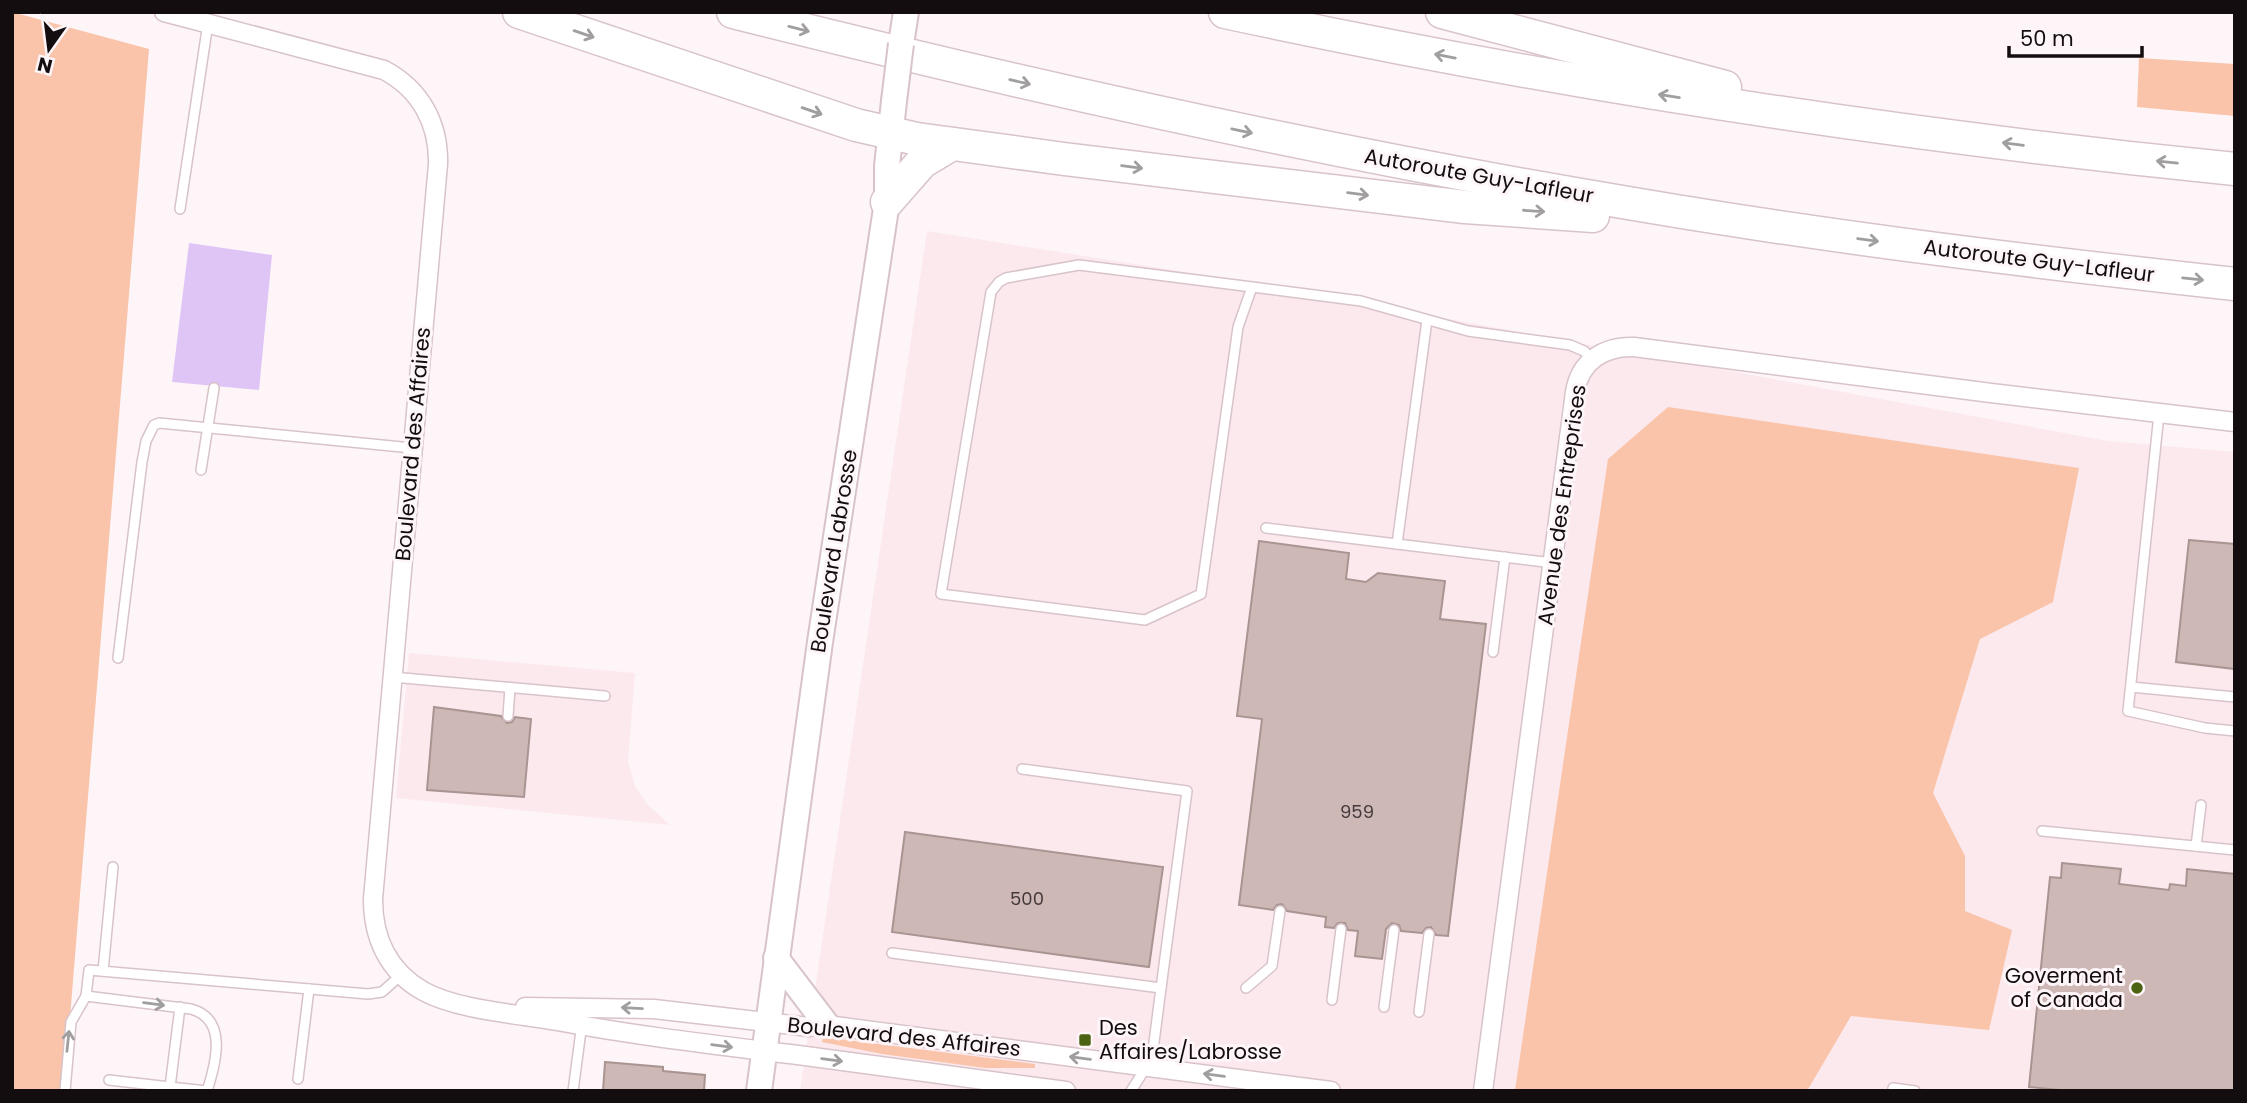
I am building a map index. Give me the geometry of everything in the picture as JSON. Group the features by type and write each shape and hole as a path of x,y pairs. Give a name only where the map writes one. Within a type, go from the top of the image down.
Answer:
{"highway":[{"path":"519,12 890,134 952,144 1465,207 1800,230"},
{"name":"Autoroute Guy-Lafleur","path":"733,12 1035,86 1259,135 1560,192 1800,230 2235,284"},
{"path":"1226,12 1574,80 1882,127 2235,169"},
{"path":"1443,12 1882,127"},
{"path":"887,202 922,162 952,144"}],"street":[{"name":"Boulevard des Affaires","path":"164,12 375,66 407,86 430,117 436,135 438,164 373,909 380,945 401,975 434,996 476,1007 582,1026 954,1080 1066,1091"},
{"name":"Boulevard Labrosse","path":"759,1091 835,536 887,202 890,134 906,12"},
{"name":"Avenue des Entreprises","path":"1483,1091 1577,382 1592,359 1612,348 1634,347 2235,422"},
{"path":"776,958 827,1025"},
{"name":"Boulevard des Affaires","path":"476,1007 663,1010 809,1027 827,1025 1331,1091"}],"lane":[{"path":"180,209 208,23"},
{"path":"1252,286 1238,327 1201,594 1146,620 941,594 991,292 1006,278 1079,265 1252,286 1361,301 1483,334 1570,345 1584,351 1592,359"},
{"path":"1397,544 1427,320"},
{"path":"201,470 214,388"},
{"path":"2159,414 2128,711 2205,728 2235,731"},
{"path":"118,658 142,463 154,425 159,423 412,448"},
{"path":"1266,528 1553,563"},
{"path":"1493,652 1505,557"},
{"path":"392,677 605,696"},
{"path":"2131,687 2235,697"},
{"path":"508,716 510,688"},
{"path":"1022,769 1187,790 1152,1058 1131,1091"},
{"path":"2196,846 2201,805"},
{"path":"2042,831 2235,850"},
{"path":"103,971 113,867"},
{"path":"1246,988 1272,966 1280,911"},
{"path":"1332,1000 1340,929"},
{"path":"1384,1007 1394,930"},
{"path":"1419,1012 1429,934"},
{"path":"892,953 1161,988"},
{"path":"65,1091 71,1021 86,996 89,970 375,994 388,988 401,975"},
{"path":"298,1079 310,989"},
{"path":"86,996 180,1007 200,1012 209,1018 215,1027 217,1042 207,1091 109,1080"},
{"path":"170,1087 180,1007"},
{"path":"573,1091 583,1007"},
{"path":"1893,1091 1893,1088 1915,1091"}],"shaded area":[{"path":"12,12 149,49 64,1091 12,1091"},
{"path":"2139,58 2235,64 2235,116 2137,107"},
{"path":"927,231 1254,283 2108,441 2235,452 2235,1091 800,1091"},
{"path":"189,243 272,255 259,390 172,382"},
{"path":"1668,407 2079,468 2053,602 1980,639 1933,793 1965,856 1965,911 2012,930 1989,1030 1851,1016 1807,1091 1515,1090 1608,459"},
{"path":"409,653 635,673 628,761 635,786 647,804 670,825 396,798"},
{"path":"823,1037 1035,1064 1035,1068 985,1068 882,1054 822,1042"}],"building":[{"path":"2189,540 2235,544 2235,669 2176,662"},
{"path":"1259,541 1349,553 1346,579 1366,582 1378,573 1445,581 1440,619 1486,624 1448,936 1436,935 1431,927 1422,933 1401,931 1399,925 1392,923 1386,929 1382,959 1355,956 1358,931 1348,930 1345,923 1338,923 1334,928 1325,927 1326,917 1287,911 1282,904 1273,910 1239,905 1262,719 1237,716"},
{"path":"434,707 501,716 507,723 512,722 515,717 531,719 524,797 427,790"},
{"path":"905,832 1163,867 1149,967 892,932"},
{"name":"Goverment of Canada","path":"2062,863 2121,869 2119,884 2169,890 2170,884 2186,886 2187,869 2235,874 2235,1091 2069,1091 2029,1087 2050,877 2061,878"},
{"path":"605,1062 663,1067 663,1071 705,1075 704,1091 603,1091"}],"place":[{"name":"Goverment of Canada","path":"2137,988"},
{"name":"Des Affaires/Labrosse","path":"1085,1040"}]}
